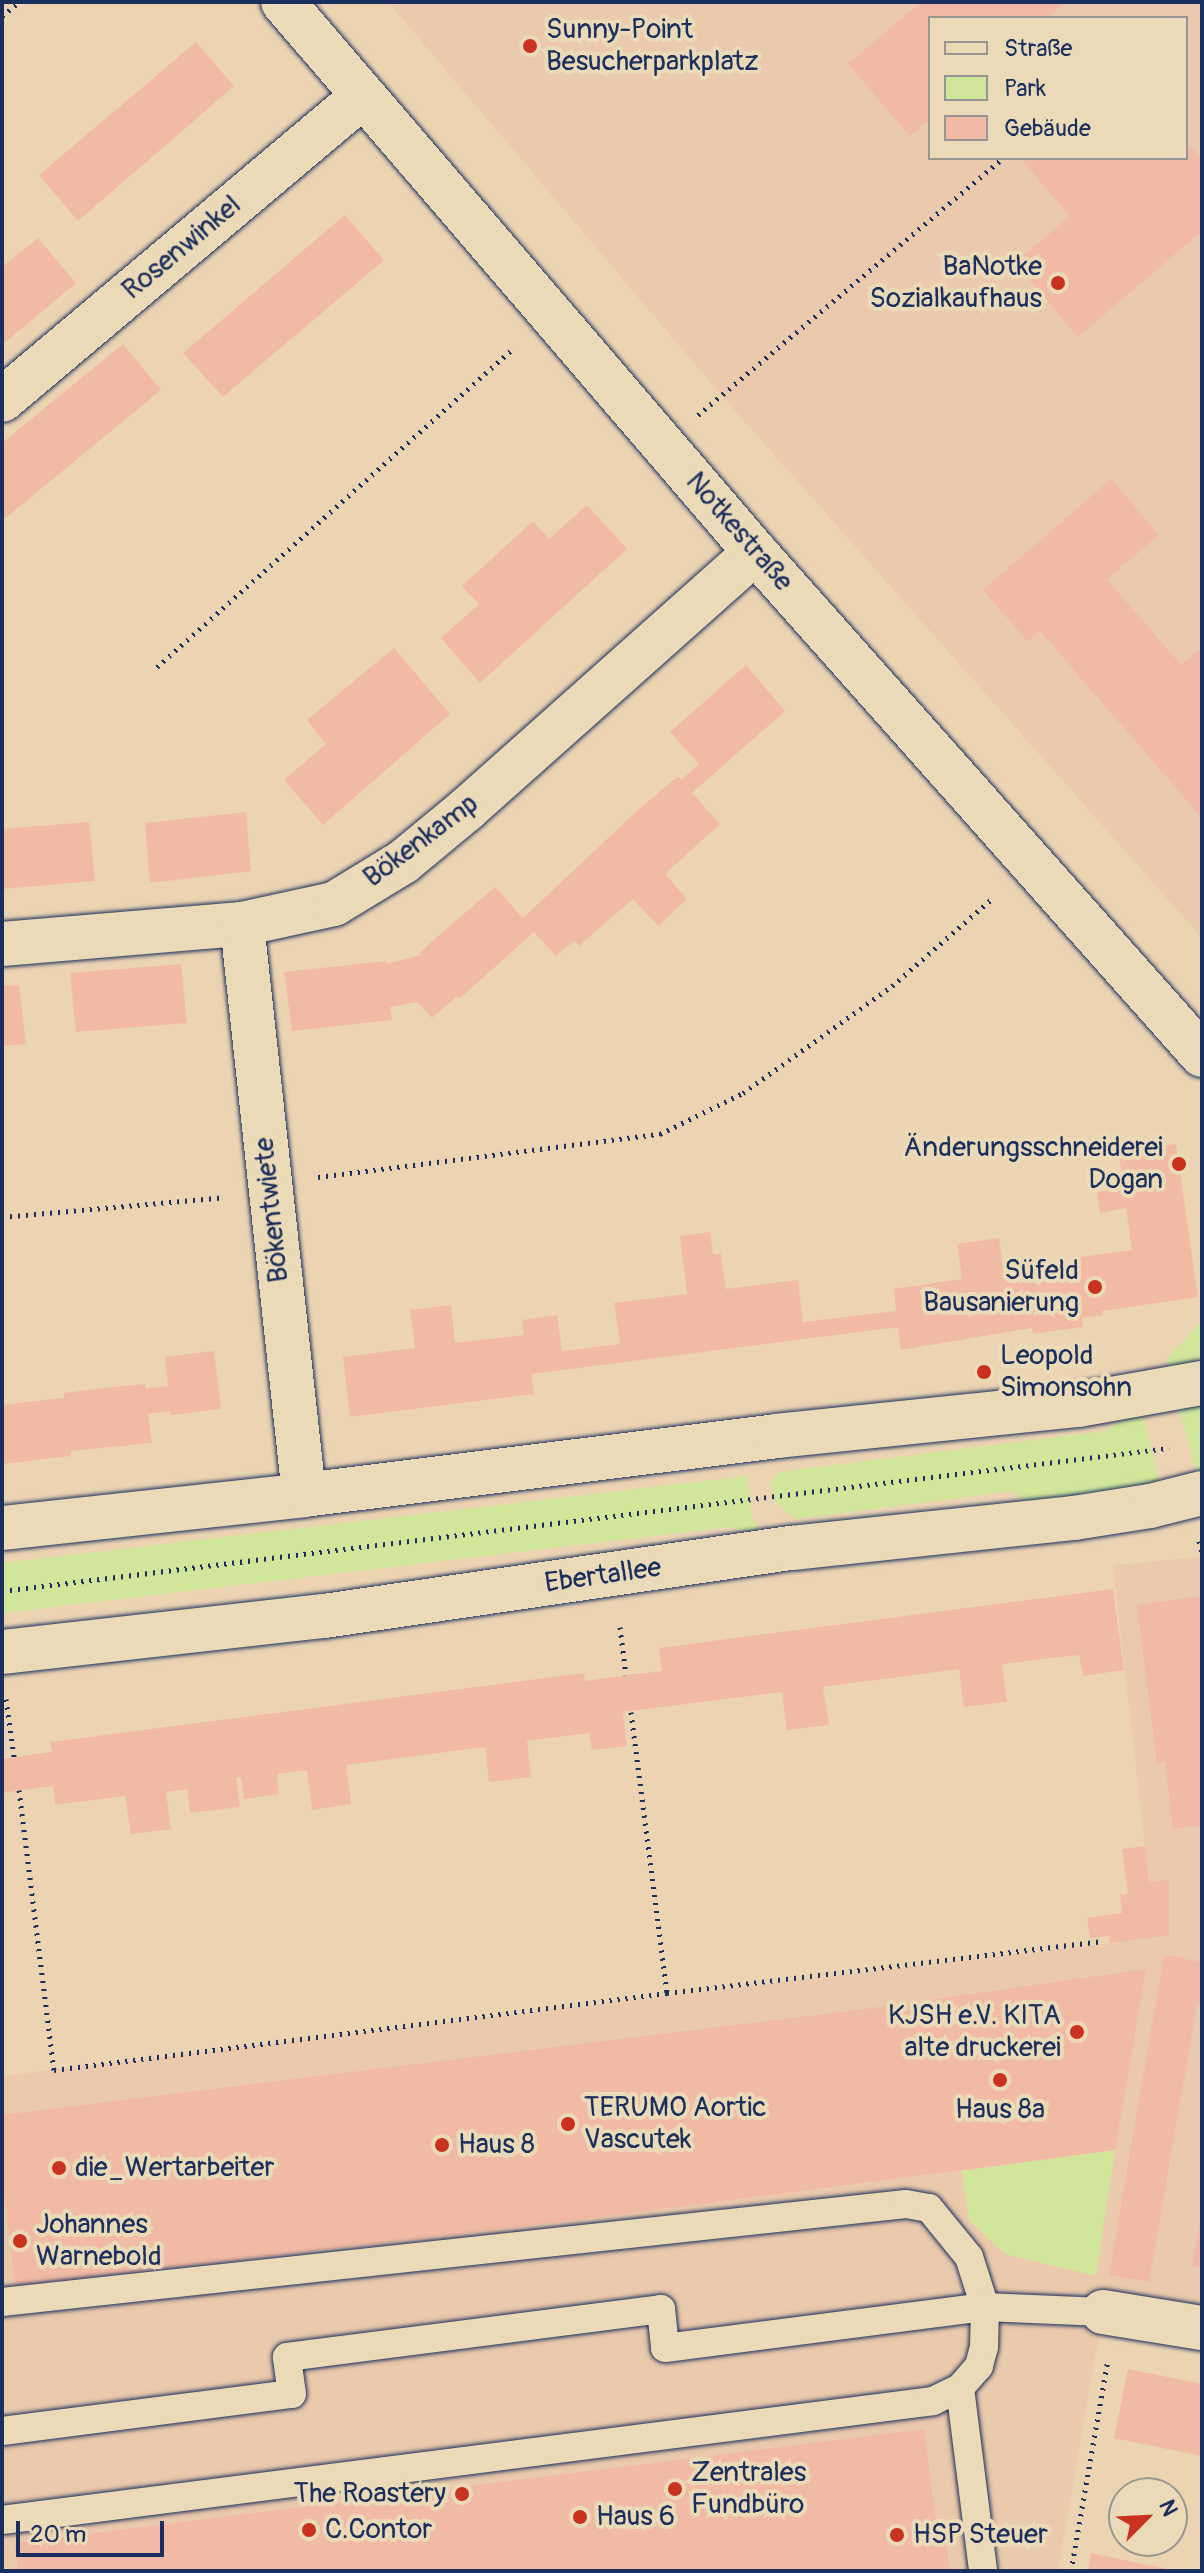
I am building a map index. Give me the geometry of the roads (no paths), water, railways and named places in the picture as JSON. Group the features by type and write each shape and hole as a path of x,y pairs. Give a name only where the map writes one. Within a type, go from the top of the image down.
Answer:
{"street":[{"name":"Notkestraße","path":"283,2 755,552 1202,1055"},
{"name":"Rosenwinkel","path":"2,400 362,97"},
{"name":"Bökenkamp","path":"2,944 242,924 334,904 403,862 755,552"},
{"name":"Bökentwiete","path":"242,924 304,1495"},
{"path":"2,1528 304,1495 776,1436 1078,1405 1202,1383"},
{"name":"Ebertallee","path":"2,1652 324,1616 792,1548 1074,1518 1150,1506 1202,1493"},
{"path":"1109,2313 1202,2328"}],"lane":[{"path":"2,2302 906,2204 929,2208 941,2218 969,2257 985,2307 984,2347 979,2366 960,2388 933,2401 2,2520"},
{"path":"2,2431 292,2394 287,2357 661,2309 665,2348 985,2307 1109,2313"},
{"path":"960,2388 983,2571"}],"place":[{"name":"Sunny-Point Besucherparkplatz","path":"530,46"},
{"name":"BaNotke Sozialkaufhaus","path":"1058,283"},
{"name":"Änderungsschneiderei Dogan","path":"1179,1164"},
{"name":"Süfeld Bausanierung","path":"1095,1287"},
{"name":"Leopold Simonsohn","path":"984,1372"},
{"name":"KJSH e.V. KITA alte druckerei","path":"1077,2032"},
{"name":"Haus 8a","path":"1000,2080"},
{"name":"TERUMO Aortic Vascutek","path":"568,2124"},
{"name":"Haus 8","path":"442,2145"},
{"name":"die_Wertarbeiter","path":"59,2168"},
{"name":"Johannes Warnebold","path":"20,2241"},
{"name":"Zentrales Fundbüro","path":"675,2489"},
{"name":"The Roastery","path":"462,2494"},
{"name":"Haus 6","path":"580,2517"},
{"name":"C.Contor","path":"309,2530"},
{"name":"HSP Steuer","path":"897,2535"}]}
